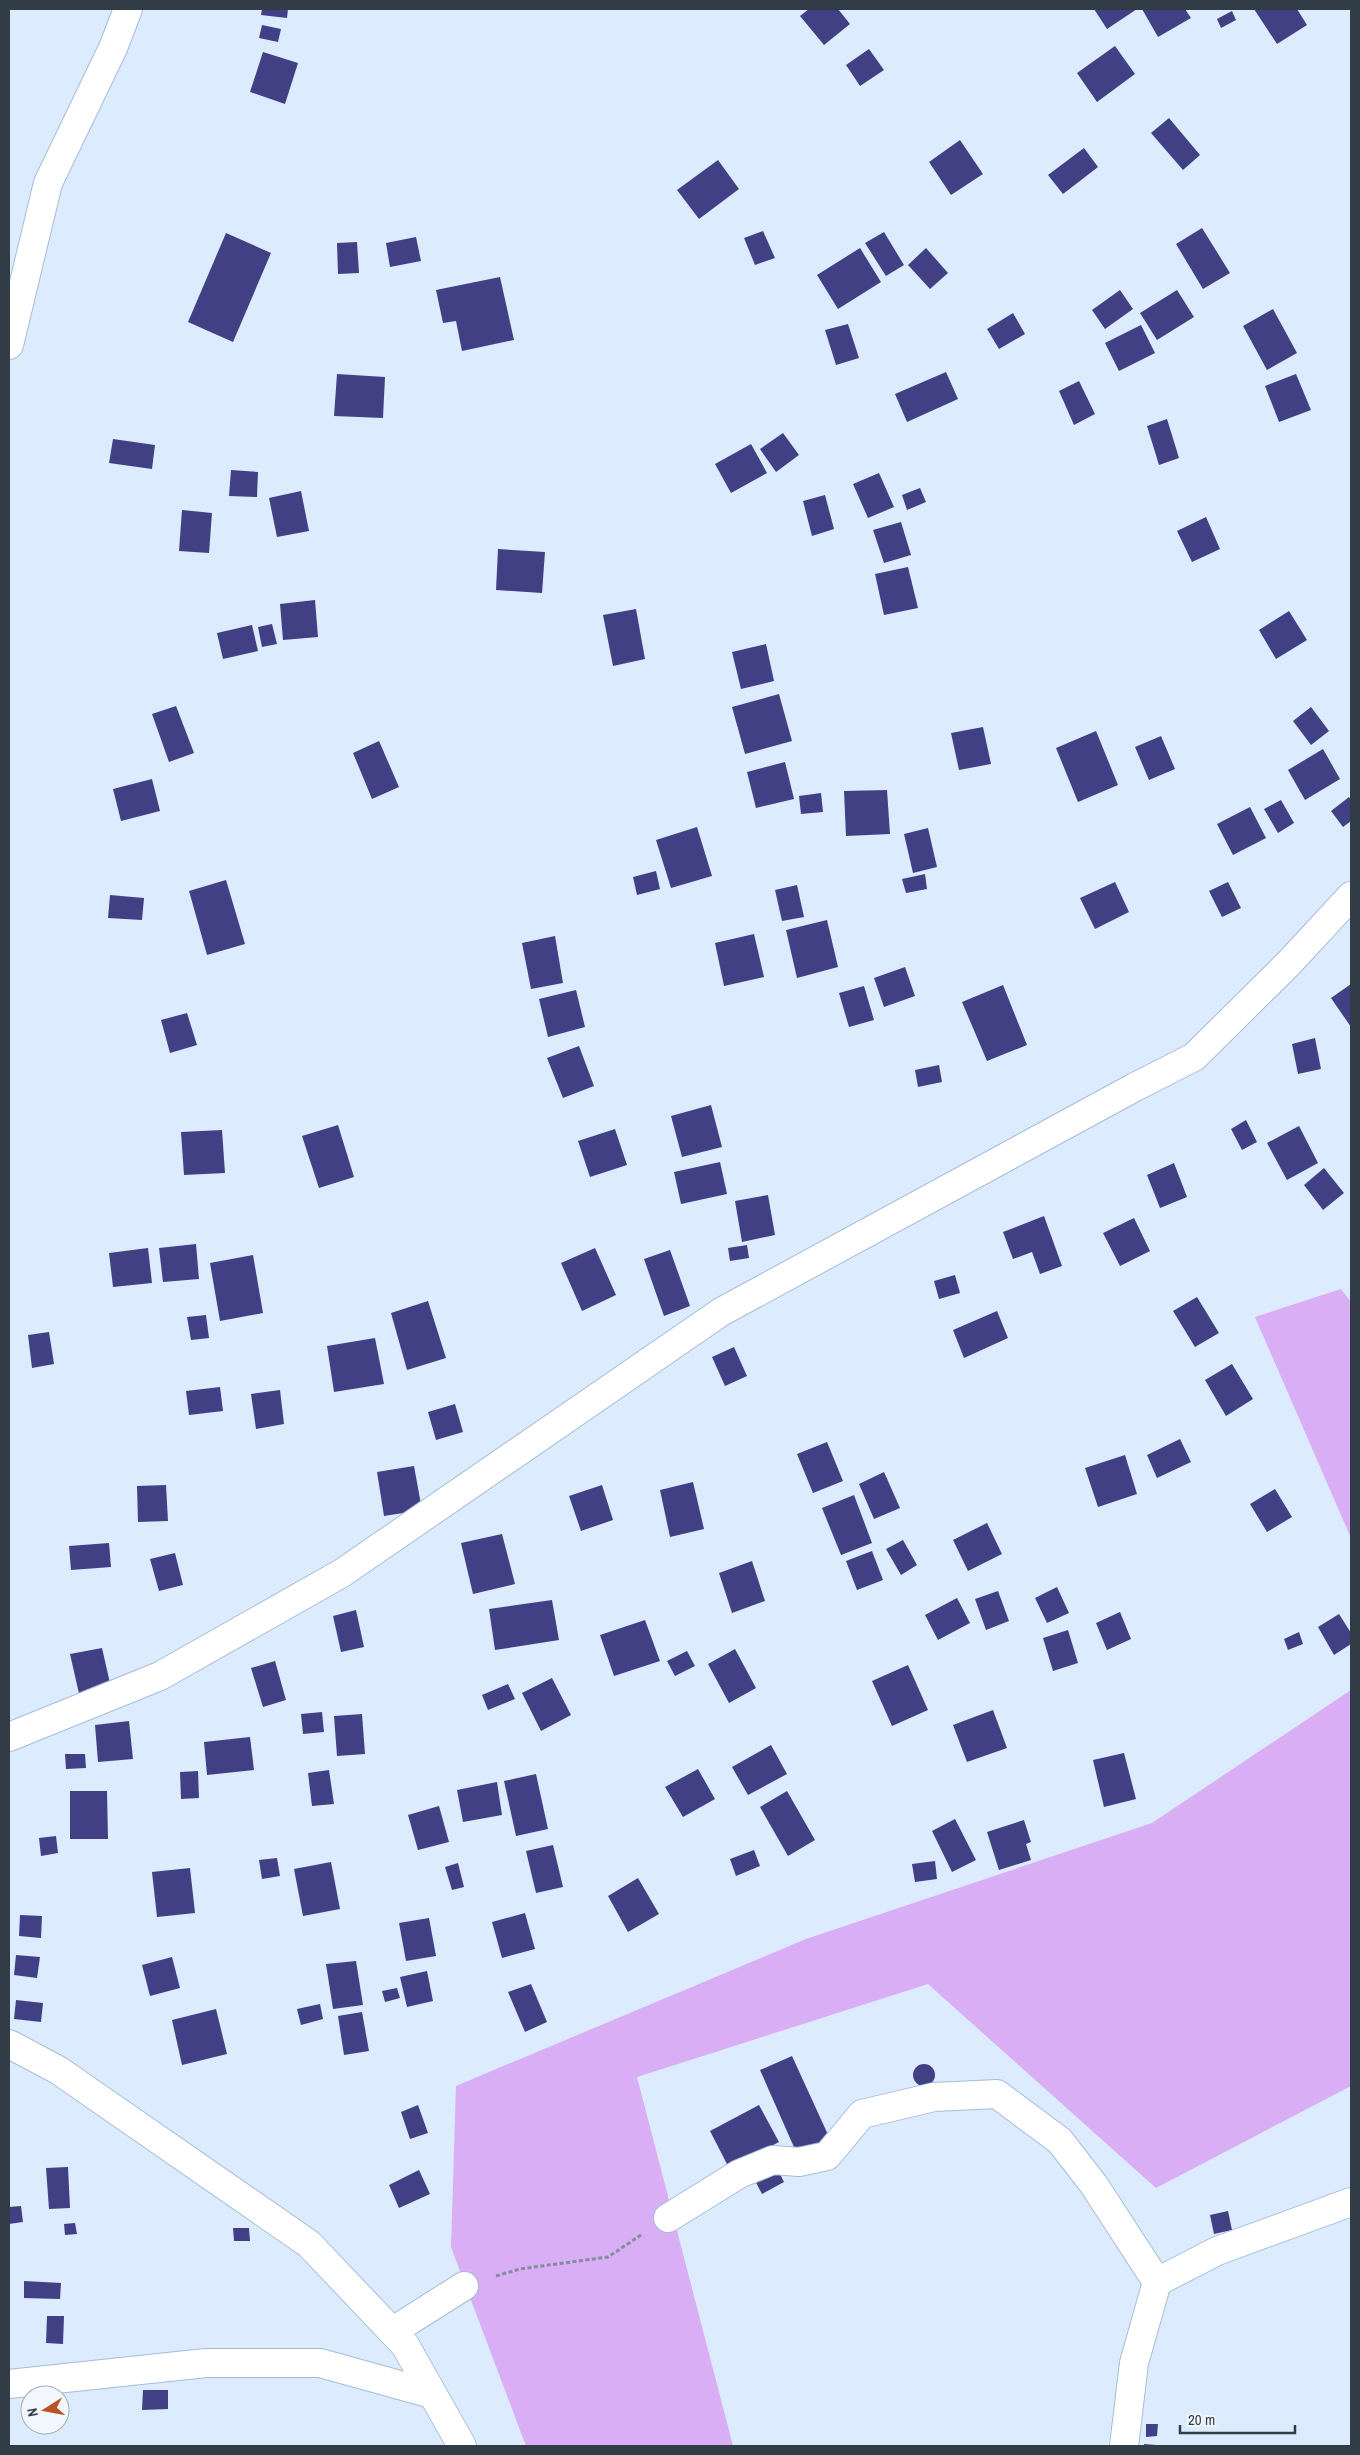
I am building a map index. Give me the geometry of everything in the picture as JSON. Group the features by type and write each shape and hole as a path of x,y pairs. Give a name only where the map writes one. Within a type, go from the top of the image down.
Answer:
{"street":[{"path":"9,345 48,183 113,48 128,9"},
{"path":"9,1736 160,1676 342,1573 721,1312 1194,1057 1289,963 1351,896"},
{"path":"9,2044 58,2070 309,2244 405,2345 462,2446"},
{"path":"668,2218 739,2174 773,2160 800,2162 827,2156 862,2114 934,2097 997,2094 1060,2141 1094,2185 1157,2282"},
{"path":"1124,2446 1134,2363 1157,2282 1217,2251 1351,2202"},
{"path":"393,2331 464,2286"},
{"path":"9,2384 206,2363 320,2363 432,2394"}],"path":[{"path":"464,2286 520,2269 608,2256 668,2218"}],"shaded area":[{"path":"1341,1289 1351,1302 1351,1538 1255,1317"},
{"path":"1351,1690 1351,2086 1156,2188 928,1984 637,2077 733,2446 526,2446 451,2247 456,2086 806,1939 1152,1823"}],"building":[{"path":"262,9 288,9 287,18 261,15"},
{"path":"809,9 838,9 850,24 824,45 800,16"},
{"path":"1094,9 1137,9 1107,29"},
{"path":"1142,9 1185,9 1191,18 1158,37"},
{"path":"1254,9 1297,9 1307,25 1277,44"},
{"path":"1232,11 1236,20 1221,28 1217,19"},
{"path":"262,25 281,29 278,42 259,38"},
{"path":"1115,46 1135,74 1097,102 1077,73"},
{"path":"869,49 884,70 860,86 846,65"},
{"path":"263,52 298,63 285,104 250,92"},
{"path":"1169,118 1200,155 1183,170 1151,133"},
{"path":"960,140 983,174 951,195 929,162"},
{"path":"1084,148 1098,167 1063,194 1048,175"},
{"path":"718,160 739,189 699,219 677,190"},
{"path":"1202,228 1230,273 1203,289 1176,244"},
{"path":"763,231 775,258 755,265 744,238"},
{"path":"884,232 904,265 886,276 865,243"},
{"path":"226,233 271,253 233,342 188,322"},
{"path":"416,237 421,261 390,267 386,243"},
{"path":"357,242 359,273 338,274 337,243"},
{"path":"860,248 881,282 838,309 817,275"},
{"path":"926,248 948,273 930,289 908,265"},
{"path":"500,277 514,340 462,351 456,321 443,323 436,290"},
{"path":"1120,290 1133,309 1105,329 1092,310"},
{"path":"1177,290 1194,317 1157,340 1140,313"},
{"path":"1273,309 1297,353 1267,370 1243,326"},
{"path":"1013,313 1025,334 999,349 987,329"},
{"path":"848,324 859,358 836,365 825,330"},
{"path":"1141,325 1155,353 1119,371 1105,343"},
{"path":"946,372 958,399 907,422 895,394"},
{"path":"337,374 385,377 383,418 334,416"},
{"path":"1296,374 1311,410 1279,422 1265,386"},
{"path":"1079,381 1095,414 1074,425 1059,391"},
{"path":"1167,419 1179,458 1159,465 1147,426"},
{"path":"783,433 799,455 776,472 760,449"},
{"path":"113,439 155,445 152,469 109,463"},
{"path":"751,444 767,473 731,493 715,464"},
{"path":"231,470 258,472 257,497 229,496"},
{"path":"879,473 894,507 868,518 853,484"},
{"path":"920,488 926,502 907,510 902,495"},
{"path":"301,491 309,531 277,537 269,498"},
{"path":"825,495 834,529 812,536 803,501"},
{"path":"182,510 212,513 209,553 179,551"},
{"path":"1206,517 1220,549 1192,562 1177,531"},
{"path":"901,522 911,555 884,563 873,530"},
{"path":"498,549 545,552 542,593 496,590"},
{"path":"908,567 918,608 884,615 875,574"},
{"path":"315,600 318,637 283,640 280,604"},
{"path":"636,609 645,659 613,666 603,615"},
{"path":"1289,611 1307,640 1276,659 1259,630"},
{"path":"272,624 277,644 262,647 258,627"},
{"path":"252,625 258,651 223,659 217,633"},
{"path":"766,644 774,681 741,689 732,652"},
{"path":"779,694 792,741 745,754 732,707"},
{"path":"176,706 194,753 169,762 152,714"},
{"path":"1311,707 1329,731 1311,745 1293,721"},
{"path":"983,727 991,764 959,770 951,733"},
{"path":"1096,731 1118,785 1078,802 1056,748"},
{"path":"1161,736 1175,769 1149,780 1135,747"},
{"path":"379,741 399,787 372,799 353,753"},
{"path":"1323,749 1340,779 1305,800 1288,770"},
{"path":"785,762 794,799 756,808 747,772"},
{"path":"152,779 160,811 121,821 113,789"},
{"path":"887,790 890,834 846,836 844,791"},
{"path":"821,793 823,812 801,814 799,796"},
{"path":"1349,797 1351,800 1351,821 1343,827 1331,811"},
{"path":"1281,800 1294,823 1278,833 1264,809"},
{"path":"1250,807 1266,838 1233,855 1217,824"},
{"path":"697,827 712,876 671,888 656,840"},
{"path":"928,828 937,867 913,873 904,834"},
{"path":"656,871 660,889 637,895 633,877"},
{"path":"925,874 927,889 906,893 902,879"},
{"path":"226,880 245,944 207,955 189,891"},
{"path":"1115,882 1129,912 1095,929 1080,898"},
{"path":"1228,882 1241,908 1222,917 1209,891"},
{"path":"797,885 804,917 782,921 775,890"},
{"path":"110,895 144,898 142,920 108,918"},
{"path":"827,920 838,967 797,978 786,930"},
{"path":"754,934 764,977 724,986 715,943"},
{"path":"555,936 563,983 531,989 522,943"},
{"path":"905,967 915,996 884,1007 874,978"},
{"path":"1351,984 1351,1027 1331,998"},
{"path":"1003,985 1027,1045 987,1061 962,1002"},
{"path":"864,986 874,1020 849,1027 839,993"},
{"path":"576,990 585,1027 548,1037 539,999"},
{"path":"187,1013 197,1045 170,1053 161,1020"},
{"path":"1315,1038 1321,1069 1298,1074 1292,1044"},
{"path":"579,1046 594,1086 563,1098 547,1058"},
{"path":"939,1065 942,1082 918,1087 915,1070"},
{"path":"711,1105 722,1147 682,1157 671,1116"},
{"path":"1246,1120 1257,1142 1242,1150 1231,1129"},
{"path":"338,1125 354,1177 319,1188 302,1136"},
{"path":"1299,1126 1318,1163 1287,1180 1267,1143"},
{"path":"615,1129 627,1165 590,1177 578,1141"},
{"path":"222,1130 225,1173 184,1175 181,1132"},
{"path":"720,1162 727,1194 681,1204 674,1172"},
{"path":"1174,1163 1187,1197 1160,1208 1147,1175"},
{"path":"1324,1168 1344,1193 1323,1210 1304,1185"},
{"path":"768,1195 775,1235 742,1242 735,1201"},
{"path":"1044,1216 1062,1266 1040,1274 1032,1252 1013,1259 1003,1232"},
{"path":"1134,1218 1150,1251 1120,1266 1103,1233"},
{"path":"196,1244 199,1279 163,1282 159,1248"},
{"path":"747,1245 749,1258 730,1261 728,1248"},
{"path":"148,1248 152,1283 113,1287 109,1253"},
{"path":"595,1248 616,1295 582,1311 561,1263"},
{"path":"670,1250 690,1306 664,1316 644,1259"},
{"path":"253,1255 263,1313 220,1321 210,1263"},
{"path":"955,1275 960,1293 939,1299 934,1281"},
{"path":"1197,1297 1219,1333 1195,1347 1173,1311"},
{"path":"428,1301 446,1358 407,1370 391,1313"},
{"path":"997,1311 1008,1338 964,1358 953,1330"},
{"path":"206,1315 209,1338 191,1340 187,1317"},
{"path":"49,1332 54,1364 32,1368 28,1335"},
{"path":"375,1338 384,1384 334,1392 327,1346"},
{"path":"734,1347 747,1376 725,1386 712,1357"},
{"path":"1232,1364 1253,1399 1226,1416 1205,1380"},
{"path":"220,1387 223,1411 189,1415 186,1391"},
{"path":"280,1390 284,1424 256,1429 251,1394"},
{"path":"455,1404 463,1432 436,1440 428,1412"},
{"path":"1180,1439 1191,1462 1157,1478 1147,1455"},
{"path":"827,1442 843,1481 813,1493 797,1454"},
{"path":"1125,1455 1137,1494 1098,1507 1085,1468"},
{"path":"414,1466 422,1510 384,1516 377,1472"},
{"path":"884,1472 900,1508 874,1519 859,1484"},
{"path":"693,1482 704,1529 670,1537 660,1490"},
{"path":"166,1485 168,1521 138,1522 137,1486"},
{"path":"602,1485 613,1520 581,1531 569,1496"},
{"path":"1275,1489 1292,1517 1267,1532 1250,1504"},
{"path":"854,1495 872,1543 841,1555 822,1508"},
{"path":"987,1523 1002,1554 968,1571 953,1540"},
{"path":"502,1534 515,1584 473,1594 461,1543"},
{"path":"903,1540 917,1565 901,1575 886,1549"},
{"path":"109,1543 111,1567 71,1570 69,1546"},
{"path":"872,1551 883,1580 857,1590 846,1561"},
{"path":"175,1553 183,1585 159,1591 150,1559"},
{"path":"752,1561 765,1601 732,1613 719,1573"},
{"path":"1057,1587 1069,1613 1047,1623 1035,1598"},
{"path":"998,1591 1009,1621 986,1630 975,1599"},
{"path":"957,1598 970,1623 938,1640 925,1615"},
{"path":"552,1600 559,1640 495,1650 489,1609"},
{"path":"356,1610 364,1647 341,1652 333,1616"},
{"path":"1120,1612 1131,1639 1107,1650 1096,1623"},
{"path":"1339,1614 1351,1633 1351,1644 1334,1655 1318,1627"},
{"path":"645,1620 660,1661 614,1676 600,1635"},
{"path":"1068,1630 1078,1663 1053,1671 1043,1638"},
{"path":"1299,1632 1303,1644 1288,1650 1284,1639"},
{"path":"102,1648 112,1692 80,1698 70,1654"},
{"path":"735,1649 756,1688 729,1703 708,1664"},
{"path":"687,1651 695,1666 675,1676 667,1661"},
{"path":"275,1661 286,1700 263,1707 251,1668"},
{"path":"908,1665 928,1710 892,1726 872,1681"},
{"path":"552,1678 571,1715 541,1731 522,1693"},
{"path":"508,1684 515,1699 488,1710 482,1695"},
{"path":"993,1710 1007,1748 967,1762 953,1725"},
{"path":"322,1712 324,1732 303,1734 301,1714"},
{"path":"362,1714 365,1754 337,1756 334,1716"},
{"path":"129,1721 133,1759 98,1762 95,1725"},
{"path":"250,1737 254,1770 207,1775 204,1742"},
{"path":"771,1745 787,1774 748,1795 732,1767"},
{"path":"1124,1753 1136,1799 1104,1807 1093,1760"},
{"path":"65,1754 85,1754 86,1768 66,1769"},
{"path":"698,1769 715,1799 683,1817 665,1787"},
{"path":"329,1770 334,1804 312,1806 308,1773"},
{"path":"198,1771 199,1798 181,1799 180,1772"},
{"path":"536,1774 548,1829 516,1836 504,1781"},
{"path":"497,1782 502,1815 463,1822 457,1790"},
{"path":"70,1791 107,1791 108,1839 70,1839"},
{"path":"787,1791 815,1840 788,1856 760,1807"},
{"path":"439,1806 449,1842 418,1850 408,1815"},
{"path":"955,1819 976,1860 952,1872 932,1831"},
{"path":"1024,1820 1031,1842 1026,1844 1031,1860 999,1870 987,1832"},
{"path":"56,1836 58,1853 41,1856 39,1838"},
{"path":"553,1845 563,1887 536,1893 526,1851"},
{"path":"754,1850 760,1866 736,1876 730,1859"},
{"path":"277,1858 280,1876 262,1879 259,1860"},
{"path":"935,1861 937,1879 915,1882 912,1864"},
{"path":"331,1862 340,1909 303,1916 294,1869"},
{"path":"458,1863 464,1887 452,1890 445,1867"},
{"path":"190,1868 195,1913 157,1917 152,1872"},
{"path":"638,1878 659,1914 628,1932 608,1896"},
{"path":"525,1913 535,1949 502,1958 492,1922"},
{"path":"20,1915 42,1916 41,1938 19,1936"},
{"path":"429,1918 436,1956 406,1961 399,1923"},
{"path":"16,1955 40,1957 37,1978 14,1975"},
{"path":"172,1957 180,1988 150,1996 142,1965"},
{"path":"356,1961 363,2005 333,2009 326,1964"},
{"path":"427,1971 433,2001 407,2007 400,1977"},
{"path":"531,1984 547,2022 525,2032 508,1992"},
{"path":"397,1988 400,1998 385,2002 382,1991"},
{"path":"16,2000 43,2003 41,2022 14,2019"},
{"path":"320,2004 323,2019 301,2025 297,2009"},
{"path":"216,2009 227,2054 182,2065 172,2020"},
{"path":"362,2012 369,2051 344,2055 338,2016"},
{"path":"792,2056 830,2139 797,2154 760,2070"},
{"path":"924,2064 932,2067 935,2075 932,2083 924,2086 916,2083 913,2075 916,2067"},
{"path":"418,2105 428,2133 410,2139 401,2112"},
{"path":"759,2105 779,2142 729,2168 710,2131"},
{"path":"774,2162 784,2182 762,2194 752,2175"},
{"path":"68,2167 70,2208 49,2209 46,2168"},
{"path":"419,2170 430,2194 399,2208 389,2185"},
{"path":"21,2206 23,2222 9,2224 9,2207"},
{"path":"1228,2211 1232,2230 1214,2234 1210,2215"},
{"path":"75,2223 77,2234 65,2235 64,2224"},
{"path":"233,2228 249,2228 250,2241 234,2241"},
{"path":"24,2281 61,2283 60,2299 24,2298"},
{"path":"47,2316 64,2316 63,2344 46,2343"},
{"path":"143,2390 168,2390 168,2409 142,2410"},
{"path":"1146,2424 1158,2424 1157,2436 1146,2437"},
{"path":"1144,2444 1156,2445 1156,2446 1144,2446"}]}
